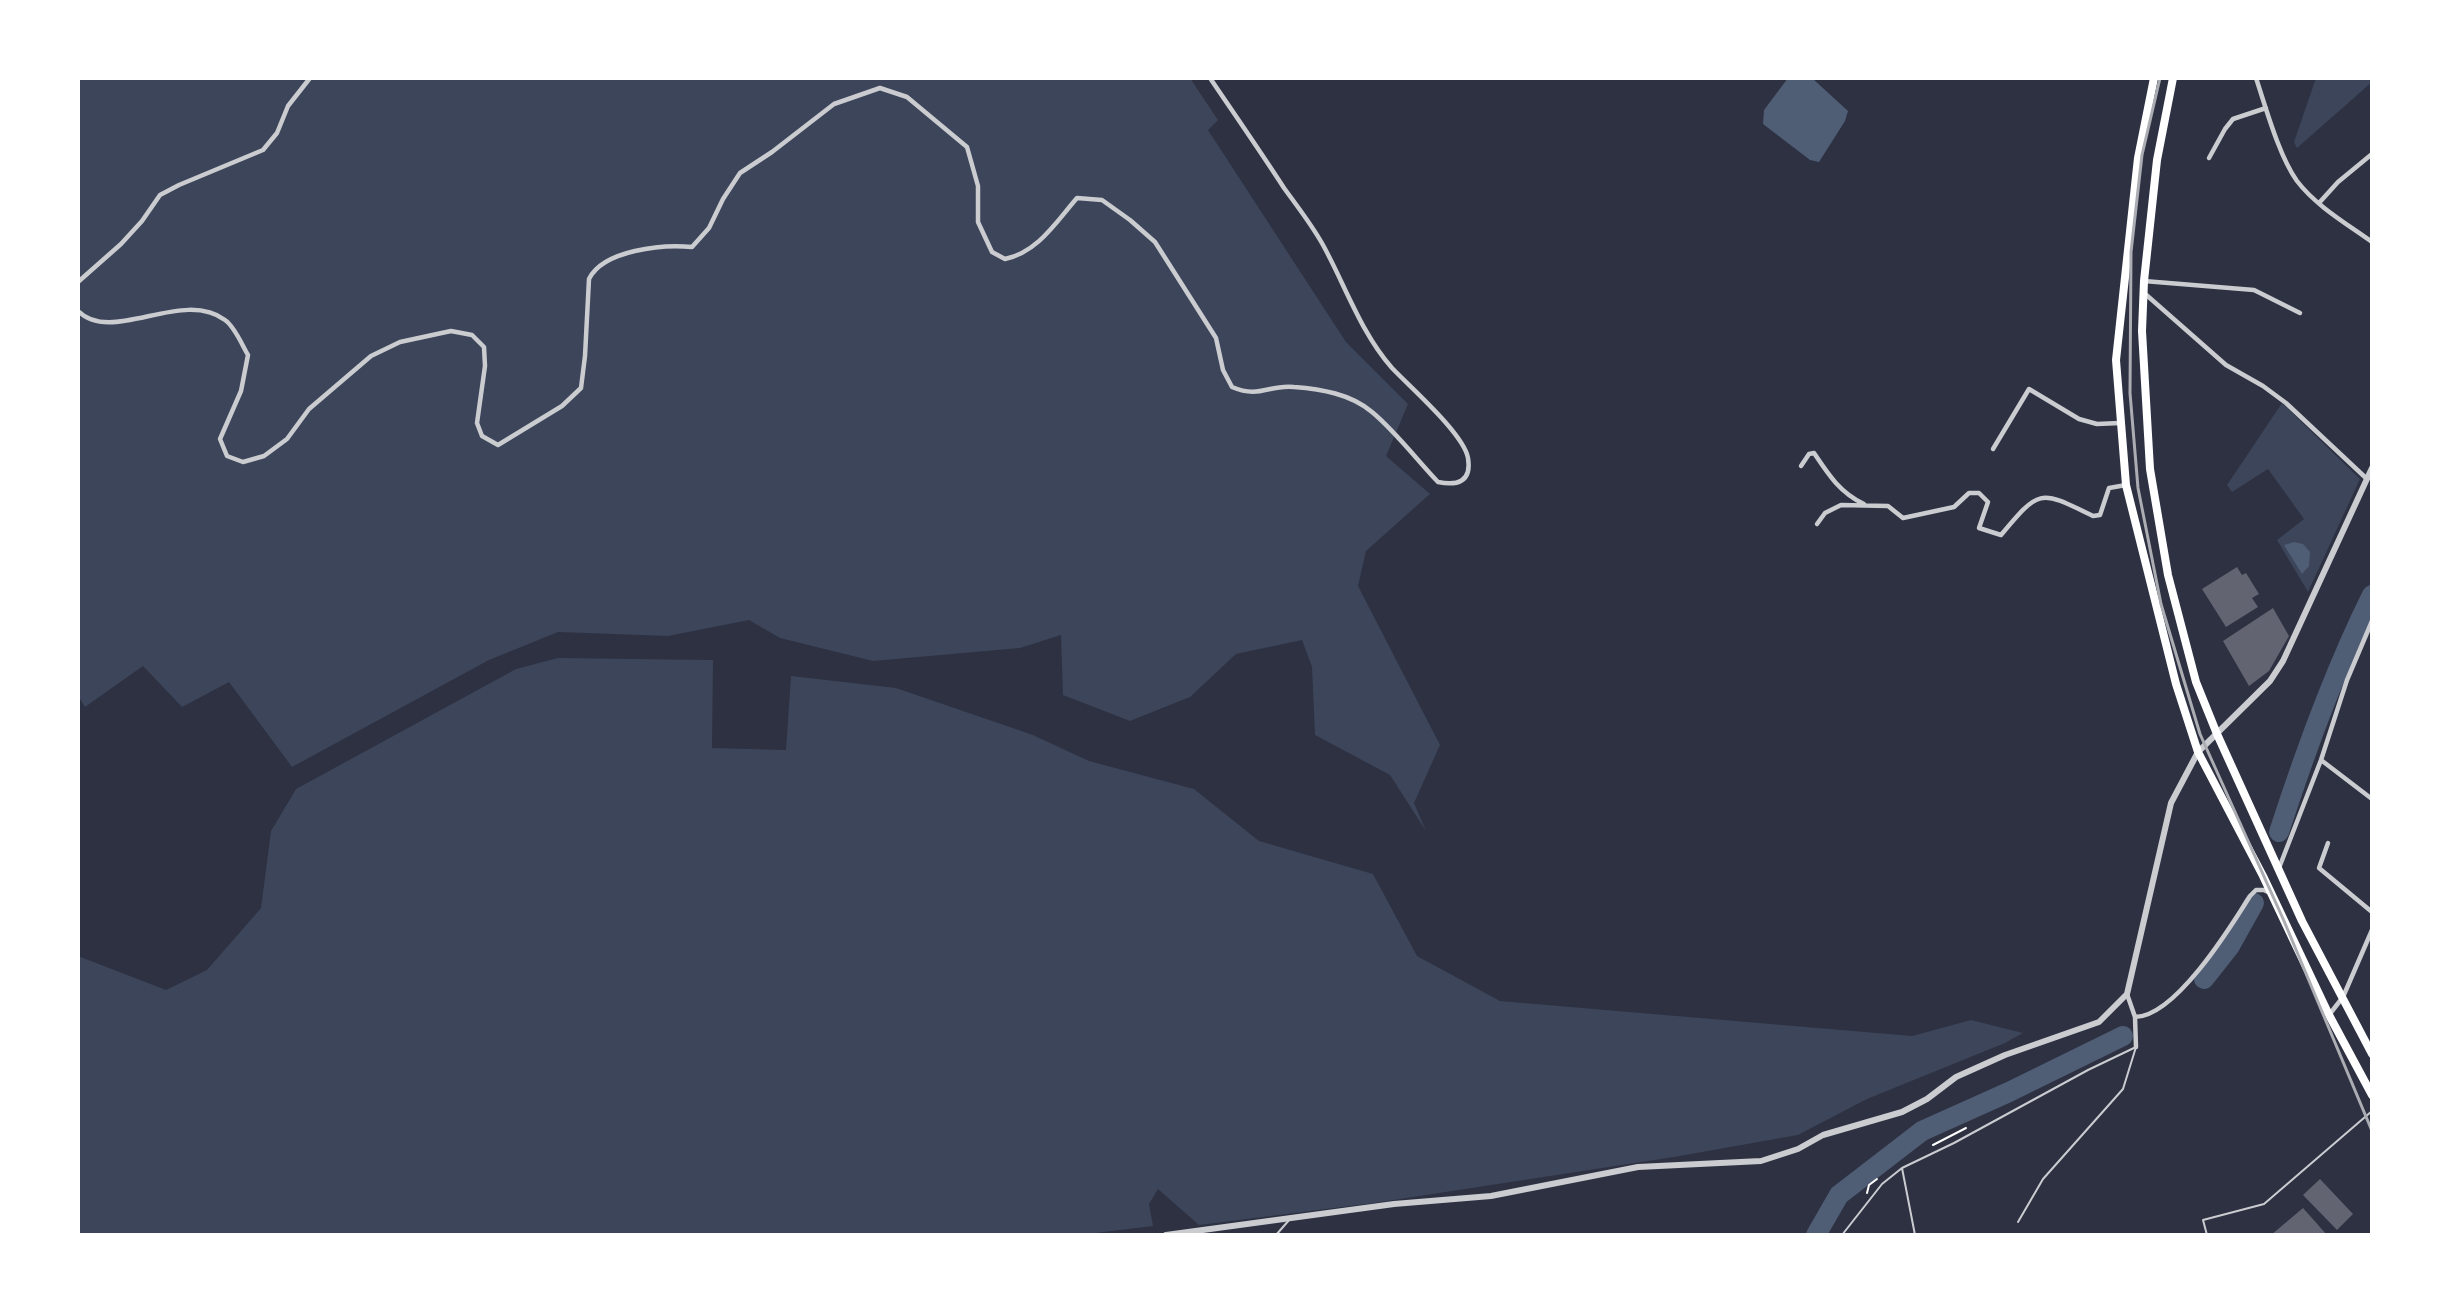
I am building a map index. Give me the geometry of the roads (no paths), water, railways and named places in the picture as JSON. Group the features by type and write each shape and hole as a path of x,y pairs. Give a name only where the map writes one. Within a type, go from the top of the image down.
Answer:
{"main road":[{"path":"2154,78 2138,158 2116,360 2126,485 2176,684 2198,752 2271,894 2329,1015 2372,1095"},
{"path":"2173,78 2157,160 2144,281 2144,381 2152,481 2168,575 2196,682 2217,735 2302,921 2372,1054"}],"street":[{"path":"78,282 142,222 160,195 263,150 277,133 288,106 310,78"},
{"path":"78,311 101,323 201,308 226,320 248,355 241,391 220,439 226,456 243,462 264,456 287,439 309,409 371,356 400,342 451,331 472,335 484,347 485,366 477,423 482,436 498,445 562,406 581,388 589,279 594,269 606,261 630,253 674,245 692,247 708,228 740,173 772,152 834,104 880,88 907,97 967,147 978,186 978,222 992,252 1005,259 1020,256 1038,244 1077,198 1102,200 1155,242 1216,338 1223,370 1232,387 1245,393 1264,392 1291,386 1325,390 1351,399 1371,411 1438,482 1454,485 1463,480 1469,470 1468,456 1461,443 1424,400 1390,366 1365,327 1322,243 1210,78"},
{"path":"2256,78 2266,108 2297,181 2319,203 2372,242"},
{"path":"2209,158 2224,129 2233,119 2266,108"},
{"path":"2319,203 2338,182 2372,154"},
{"path":"2144,281 2254,290 2300,313"},
{"path":"2144,292 2226,365 2263,386 2286,403 2367,479"},
{"path":"1994,449 2029,389 2079,418 2097,424 2120,423"},
{"path":"1801,466 1809,454 1814,453 1833,481 1848,496 1867,505"},
{"path":"1166,1235 1394,1204 1491,1196 1662,1164 1761,1161 1780,1156 1823,1135 1902,1112 1927,1099 1956,1077 2005,1055 2099,1022 2127,994 2171,803 2183,777 2198,752 2270,681 2283,661 2372,468"},
{"path":"1817,524 1825,513 1841,505 1888,506 1903,518 1954,507 1969,493 1979,493 1988,502 1979,528 2001,536 2022,509 2041,497 2054,497 2093,516 2100,515 2109,488 2126,485"},
{"path":"2279,869 2321,760 2347,680 2372,621"},
{"path":"2366,632 2372,635"},
{"path":"2321,760 2372,798"},
{"path":"2328,843 2319,868 2372,912"},
{"path":"2135,1017 2145,1017 2154,1013 2195,974 2212,954 2256,890 2265,890 2271,894"},
{"path":"2329,1015 2343,997 2372,930"},
{"path":"2127,994 2135,1017 2136,1047"}],"lane":[{"path":"1842,1235 1882,1184 1902,1168 2136,1047"},
{"path":"2018,1222 2043,1179 2123,1089 2136,1047"},
{"path":"2207,1235 2203,1220 2264,1204 2372,1111"},
{"path":"1902,1168 1915,1235"},
{"path":"1276,1235 1292,1217"}],"waterway":[{"path":"2279,832 2321,712 2372,595"},
{"path":"2204,979 2230,946 2254,903"},
{"path":"1816,1235 1839,1195 1922,1131 2009,1092 2123,1036"}],"railway":[{"path":"2160,78 2142,155 2131,252 2130,393 2138,488 2161,604 2200,734 2284,921 2372,1131"}]}
